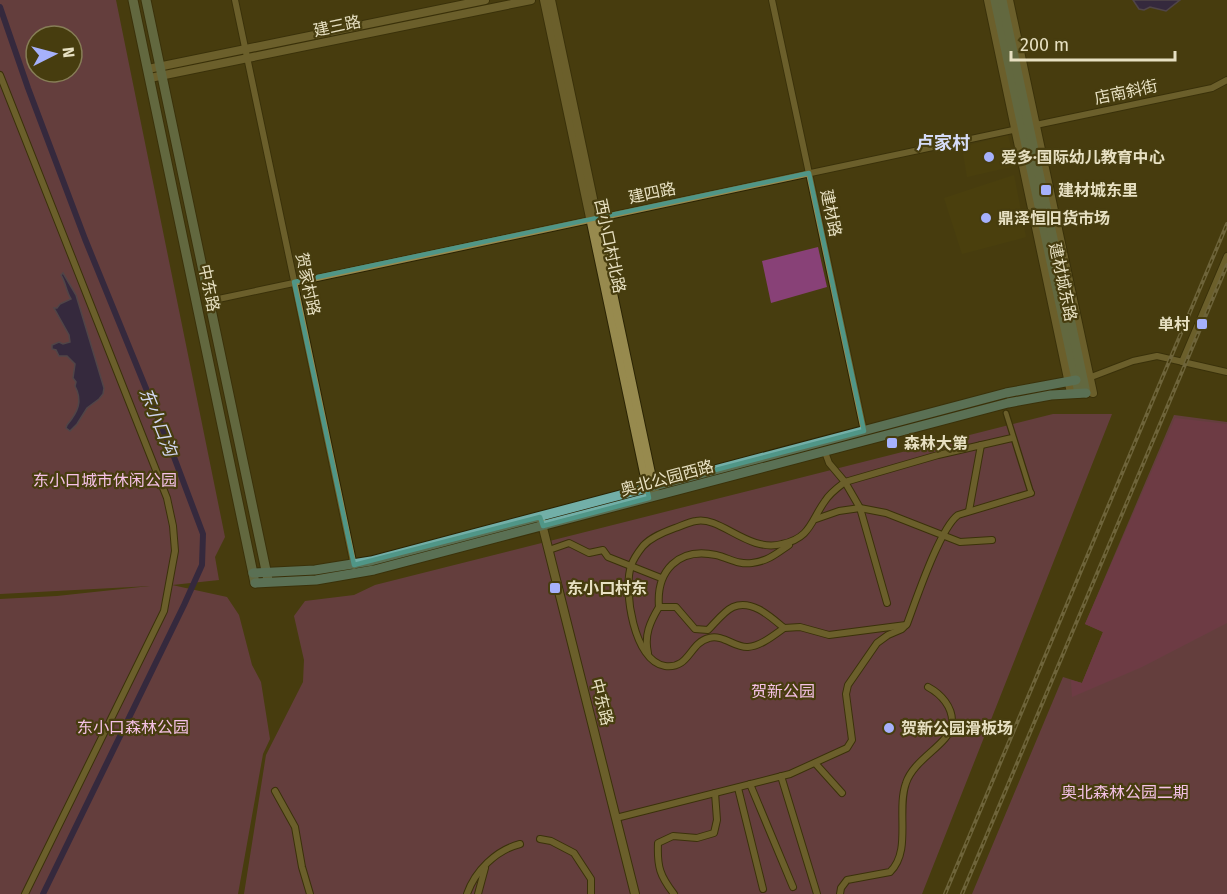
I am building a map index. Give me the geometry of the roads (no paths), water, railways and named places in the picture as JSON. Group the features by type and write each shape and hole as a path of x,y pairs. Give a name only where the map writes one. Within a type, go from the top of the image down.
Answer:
{"main road":[{"name":"中东路","path":"133,0 254,578"},
{"name":"中东路","path":"146,0 267,577"},
{"name":"建材城东路","path":"995,0 1084,385"},
{"name":"建材城东路","path":"1002,0 1026,127"},
{"name":"奥北公园西路","path":"254,578 316,580 651,492 864,431 1028,388 1084,385"},
{"name":"奥北公园西路","path":"651,492 825,452 1084,385"}],"street":[{"name":"贺家村路","path":"235,0 355,570"},
{"name":"建三路","path":"149,74 245,49 485,0"},
{"name":"建三路","path":"161,71 247,58 531,0"},
{"name":"西小口村北路","path":"544,0 594,219"},
{"name":"西小口村北路","path":"551,0 651,492"},
{"name":"建材路","path":"772,0 864,431"},
{"name":"建材城东路","path":"988,0 1026,127 1084,385"},
{"name":"建材城东路","path":"1009,0 1026,127"},
{"path":"0,75 167,498 175,551 164,611 25,894"},
{"name":"店南斜街","path":"1026,127 1212,88 1227,80"},
{"name":"建四路","path":"209,301 1026,127"},
{"path":"1182,362 1227,256"},
{"path":"1084,385 1146,357 1157,356 1227,372"},
{"path":"616,818 781,776 847,748 852,740 846,694 848,685 877,643 907,624 951,519 958,514 1031,494 1006,413"},
{"path":"650,658 645,640 651,620 659,607 657,592 661,578 672,564 685,556 702,553 717,555 734,562 750,563 772,558 804,534 833,490 845,482 1012,438"},
{"path":"969,511 981,445"},
{"path":"825,452 829,463 845,482 860,508 887,603"},
{"path":"816,519 839,511 860,508 886,513 960,542 992,540"},
{"path":"804,534 782,544 764,545 741,538 709,521 697,520 661,533 644,545 631,566 629,587 637,636 650,658 663,666 678,665 688,658 695,647 709,638 725,639 739,646 749,647 761,643 784,628 800,627 829,634 907,624"},
{"name":"中东路","path":"542,521 635,894"},
{"path":"549,550 569,543 589,553 603,550 608,556 661,578"},
{"path":"659,607 676,607 695,629 708,630 732,607 750,605 784,628"},
{"path":"840,894 847,880 890,872 899,859 903,839 902,805 906,781 921,759 944,741 950,733 952,723 946,702 940,694 928,687"},
{"path":"814,763 842,793"},
{"path":"781,776 816,894"},
{"path":"750,784 793,887"},
{"path":"738,788 763,889"},
{"path":"275,791 295,827 302,867 310,894"},
{"path":"674,894 663,880 657,863 657,843 673,836 697,838 714,833 717,820 715,793"},
{"path":"540,839 574,853 591,879 591,894"},
{"path":"467,894 472,881 486,864 506,849 520,844"},
{"path":"478,894 486,864"}],"waterway":[{"name":"东小口沟","path":"0,7 85,239 203,534 202,565 43,894"}],"railway":[{"path":"945,894 1227,224"},
{"path":"962,894 1227,265"}],"place":[{"name":"爱多·国际幼儿教育中心","path":"989,157"},
{"name":"建材城东里","path":"1046,190"},
{"name":"鼎泽恒旧货市场","path":"986,218"},
{"name":"单村","path":"1202,324"},
{"name":"森林大第","path":"892,443"},
{"name":"东小口村东","path":"555,588"},
{"name":"贺新公园滑板场","path":"889,728"}],"district":[{"name":"卢家村","path":"943,143"}],"park label":[{"name":"东小口城市休闲公园","path":"105,480"},
{"name":"贺新公园","path":"783,691"},
{"name":"东小口森林公园","path":"133,727"},
{"name":"奥北森林公园二期","path":"1125,792"}]}
